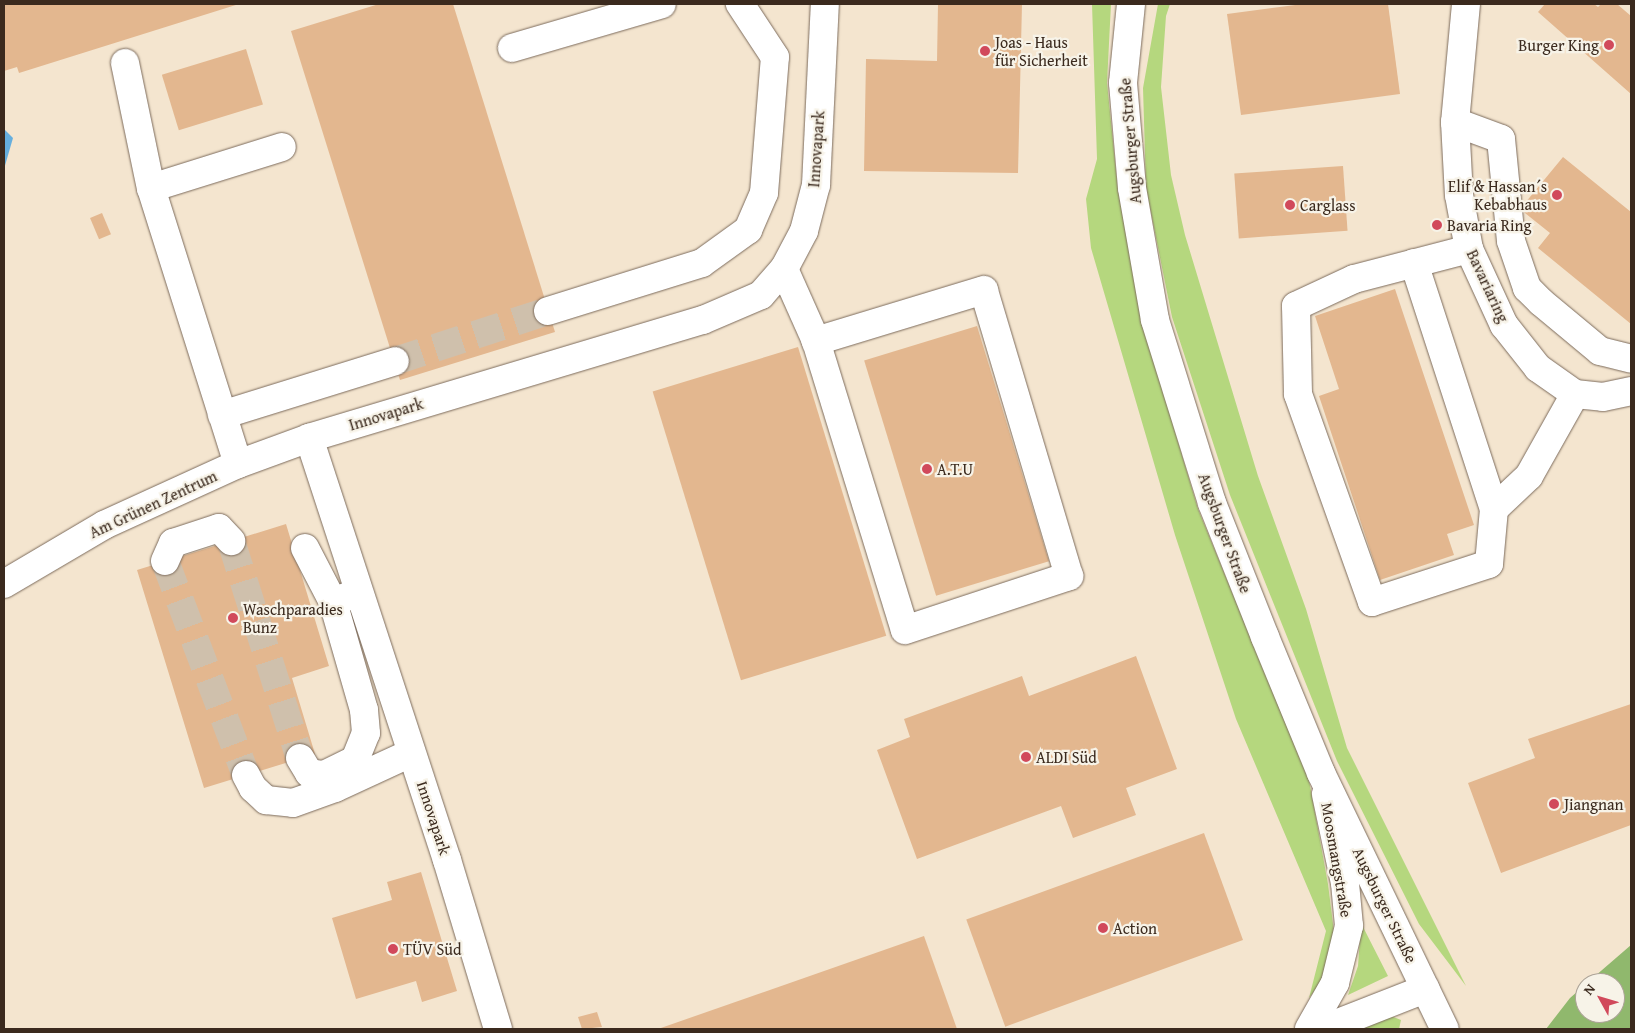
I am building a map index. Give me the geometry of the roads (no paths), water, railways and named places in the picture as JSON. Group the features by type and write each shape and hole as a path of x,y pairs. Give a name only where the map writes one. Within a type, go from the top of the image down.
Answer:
{"street":[{"path":"512,48 662,4"},
{"path":"548,312 702,263 748,230 764,193 775,56 740,4"},
{"name":"Innovapark","path":"498,1029 448,860 411,753 309,438 703,320 761,295 784,269 804,231 816,184 825,4"},
{"name":"Augsburger Straße","path":"1132,4 1123,83 1132,188 1155,320 1212,504 1321,773 1445,1029"},
{"name":"Bavariaring","path":"1466,4 1455,122 1459,195 1469,248 1504,325 1538,368 1574,394"},
{"path":"125,63 151,188 238,464"},
{"path":"1455,122 1500,139 1510,241 1528,288 1541,302 1600,351 1631,359"},
{"path":"151,188 282,148"},
{"path":"1414,264 1494,509 1489,564 1372,602 1298,394 1296,306 1354,279 1469,248"},
{"path":"784,269 816,341 905,630 1069,576 984,290 816,341"},
{"path":"1504,325 1541,302"},
{"path":"222,415 394,361"},
{"path":"1494,509 1529,476 1574,394 1603,396 1631,391"},
{"name":"Am Grünen Zentrum","path":"4,584 104,525 238,464 309,438"},
{"path":"165,561 173,543 219,528 231,541"},
{"path":"300,758 308,774 324,775 355,760 366,733 364,710 333,602 305,548"},
{"path":"333,602 360,592"},
{"path":"246,775 253,788 266,800 293,803 335,788 411,753"},
{"name":"Moosmangstraße","path":"1309,1029 1335,984 1348,926 1345,883 1321,773"},
{"path":"1323,1029 1426,989"}],"water":[{"path":"4,129 13,138 4,169"}],"tunnel":[{"path":"395,361 548,311"},
{"path":"231,541 300,758"},
{"path":"165,561 246,775"}],"place":[{"name":"Burger King","path":"1609,45"},
{"name":"Joas - Haus für Sicherheit","path":"985,51"},
{"name":"Elif & Hassan´s Kebabhaus","path":"1557,195"},
{"name":"Carglass","path":"1290,205"},
{"name":"Bavaria Ring","path":"1437,225"},
{"name":"A.T.U","path":"927,469"},
{"name":"Waschparadies Bunz","path":"233,618"},
{"name":"ALDI Süd","path":"1026,757"},
{"name":"Jiangnan","path":"1554,804"},
{"name":"Action","path":"1103,928"},
{"name":"TÜV Süd","path":"393,949"}]}
